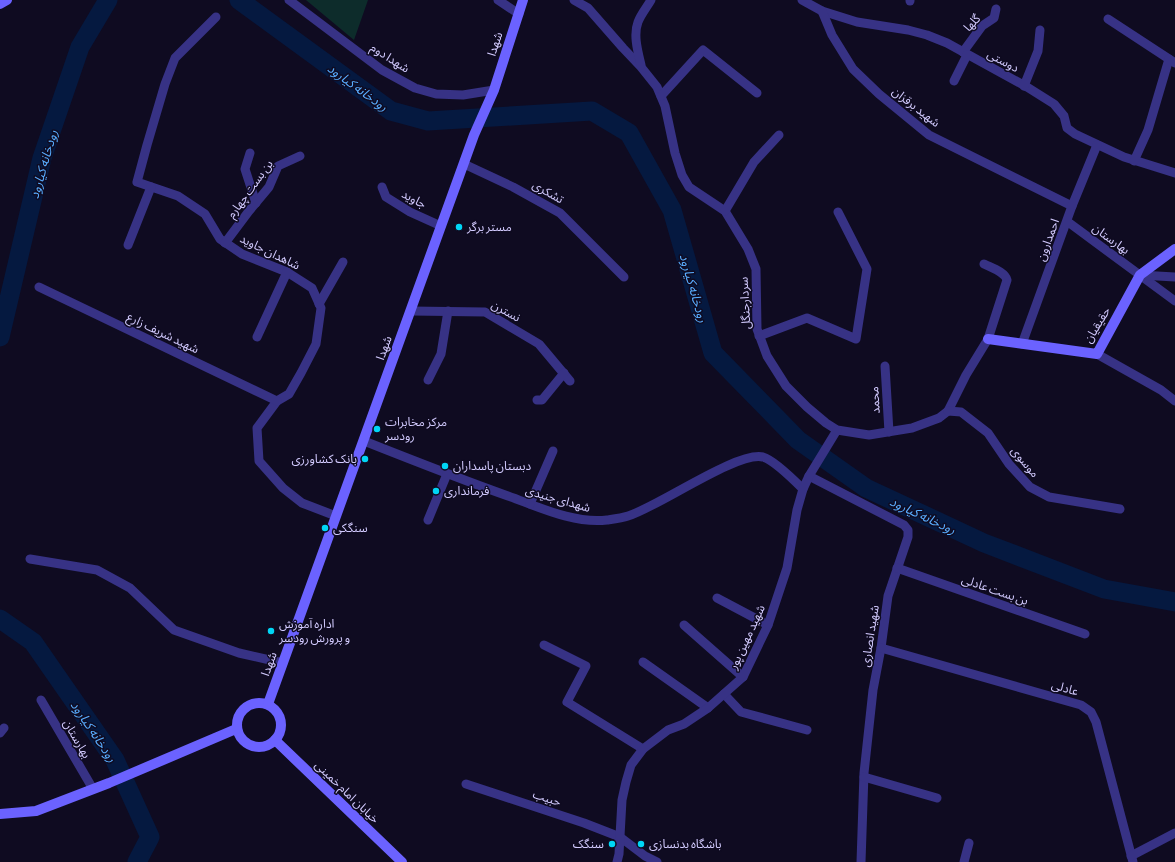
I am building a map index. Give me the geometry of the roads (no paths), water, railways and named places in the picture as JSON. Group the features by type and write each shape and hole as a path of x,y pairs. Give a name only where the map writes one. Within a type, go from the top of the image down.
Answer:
{"main road":[{"path":"0,4 7,0"},
{"name":"شهدا","path":"268,704 474,134 494,90 523,0"},
{"name":"حقیقیان","path":"988,339 1097,354 1140,275 1175,249"},
{"path":"262,702 268,704 274,708 281,721 281,728 275,740 263,747 256,747 243,741 236,729 238,715 242,709 254,703 262,702"},
{"path":"0,814 36,811 109,783 236,729"},
{"name":"خیابان امام خمینی","path":"275,740 402,862"}],"street":[{"name":"شهدا دوم","path":"289,0 382,70 415,88 436,94 456,95 494,90"},
{"path":"498,0 519,14"},
{"name":"سردارجنگل","path":"574,0 588,8 657,87 665,106 675,153 682,175 689,187 725,211 748,249 756,269 757,329 767,356 786,386 807,407 837,430 869,435 912,428 939,418 948,411"},
{"path":"641,67 637,47 636,27 650,0"},
{"name":"دوستی","path":"802,0 822,11 857,22 908,30 927,35 947,43 1054,104 1064,116 1067,128 1075,134 1134,161 1175,173"},
{"name":"گلها","path":"954,81 965,54 982,26 994,18 996,9"},
{"name":"شهید برقزان","path":"822,11 832,35 853,69 879,94 930,134 1072,206"},
{"name":"شاهدان جاوید","path":"216,17 175,58 160,99 137,182 178,196 205,214 220,239 242,254 287,272 312,288 321,308 316,344 289,394 277,401 257,428 259,461 283,488 302,503 336,516"},
{"path":"1108,19 1172,61 1148,130 1134,161"},
{"path":"1024,86 1038,51 1040,30"},
{"path":"661,96 703,50 757,93"},
{"path":"725,211 754,162 779,135"},
{"name":"احمدارون","path":"1022,344 1068,222 1072,206 1097,145"},
{"path":"250,153 245,169 256,203"},
{"name":"بن بست چهارم","path":"226,243 269,187 278,166 300,156"},
{"name":"تشکری","path":"464,164 513,187 560,213 624,277"},
{"path":"128,245 151,187"},
{"name":"جاوید","path":"382,187 386,197 410,212 441,226"},
{"path":"759,336 807,318 856,339 867,268 838,212"},
{"name":"بهارستان","path":"1068,222 1175,301"},
{"path":"319,304 343,262"},
{"path":"948,411 966,375 988,339 1007,280 1003,274 984,264"},
{"path":"257,337 287,272"},
{"path":"1140,275 1175,277"},
{"name":"شهید شریف زارع","path":"39,287 277,401"},
{"name":"نسترن","path":"411,311 485,312 539,344 567,377 542,400 537,400"},
{"path":"428,380 441,354 448,311"},
{"path":"1097,354 1161,390 1175,401"},
{"name":"محمد","path":"885,366 889,432"},
{"name":"موسوی","path":"948,411 961,412 988,433 1009,464 1030,487 1050,498 1120,509"},
{"name":"شهید مهین پور","path":"617,862 619,854 622,800 631,765 643,749 668,730 684,724 708,708 742,677 768,625 787,568 796,510 803,489 837,430"},
{"name":"شهدای جنیدی","path":"364,441 447,474 530,504 563,515 591,521 628,516 667,498 727,466 748,459 762,457 770,460 803,489"},
{"path":"530,504 552,451"},
{"name":"شهید انصاری","path":"812,472 904,525 908,530 908,537 888,596 881,648 872,690 864,777 861,862"},
{"path":"428,520 447,474"},
{"path":"30,559 97,570 130,588 174,630 239,653 283,663"},
{"name":"بن بست عادلی","path":"897,568 1085,634"},
{"path":"717,598 768,625"},
{"path":"684,625 742,677"},
{"path":"544,645 586,666 567,702 643,749"},
{"name":"عادلی","path":"881,648 1081,705 1091,712 1096,722 1132,859"},
{"path":"643,662 708,708"},
{"path":"724,694 741,712 807,730"},
{"name":"بهارستان","path":"41,700 93,789"},
{"path":"864,777 937,798"},
{"name":"حبیب","path":"466,784 584,823 620,837 645,856 657,862"},
{"path":"1132,859 1175,833"},
{"path":"964,862 969,843"}],"waterway":[{"name":"رودخانه کیارود","path":"0,337 42,158 80,47 108,0"},
{"name":"رودخانه کیارود","path":"239,0 391,111 428,121 592,111 629,133 672,210 713,353 798,440 866,488 984,543 1104,589 1175,602"},
{"name":"رودخانه کیارود","path":"0,619 33,642 115,760 150,837 137,862"}],"place":[{"name":"مستر برگر","path":"459,227"},
{"name":"مرکز مخابرات رودسر","path":"377,429"},
{"name":"بانک کشاورزى","path":"365,459"},
{"name":"دبستان پاسداران","path":"445,466"},
{"name":"فرماندارى","path":"436,491"},
{"name":"سنگکى","path":"325,528"},
{"name":"اداره آموزش و پرورش رودسر","path":"271,631"},
{"name":"سنگک","path":"612,844"},
{"name":"باشگاه بدنسازى","path":"641,844"}]}
